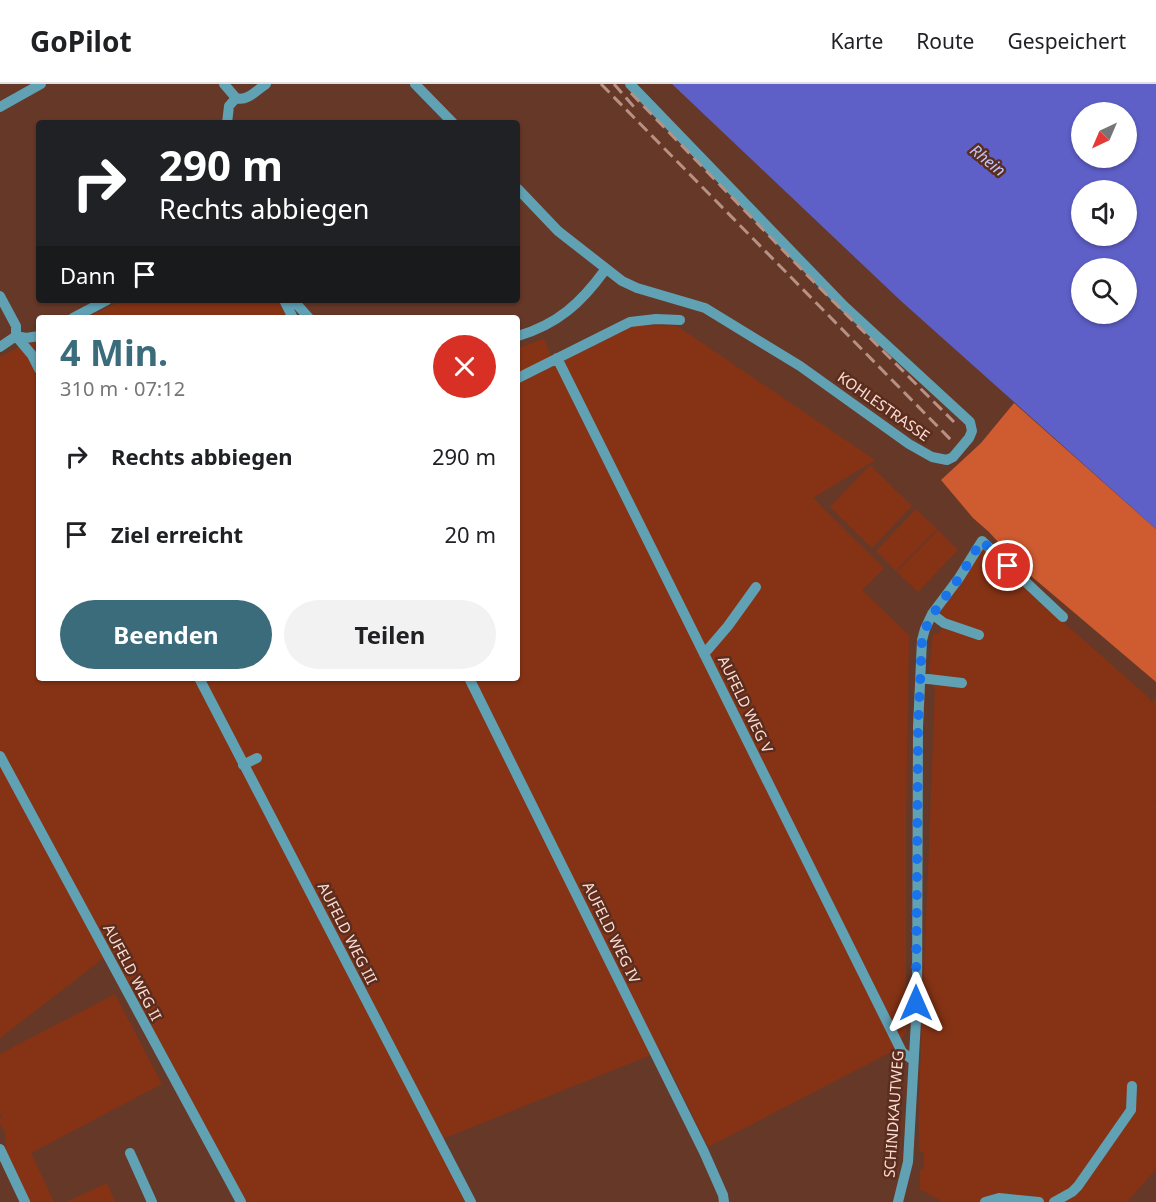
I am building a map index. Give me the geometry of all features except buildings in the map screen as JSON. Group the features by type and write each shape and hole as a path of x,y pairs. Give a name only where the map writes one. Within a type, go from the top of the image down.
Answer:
{"street":[{"path":"0,107 41,84"},
{"path":"224,84 236,99 240,100 247,98 266,84"},
{"path":"415,84 450,120"},
{"name":"KOHLESTRASSE","path":"520,191 558,231 621,281 636,288 705,308 800,366 909,444 932,457 947,460 953,457 969,438 972,431 970,422 844,306 630,84"},
{"path":"227,120 229,106 236,99"},
{"path":"520,335 565,314 587,295 605,270"},
{"path":"0,296 16,326 16,336 36,363"},
{"path":"79,315 101,303"},
{"path":"296,303 306,315"},
{"path":"520,377 630,322 656,319 680,320"},
{"path":"2,343 16,336 36,336"},
{"name":"AUFELD WEG V","path":"556,358 902,1052 913,1060"},
{"name":"SCHINDKAUTWEG","path":"898,1202 908,1162 916,1003 922,640 930,618 982,541 1063,617"},
{"path":"704,654 756,587"},
{"path":"930,618 979,635"},
{"path":"920,678 962,683"},
{"name":"AUFELD WEG III","path":"201,681 471,1202"},
{"name":"AUFELD WEG IV","path":"469,681 704,1152 724,1202"},
{"name":"AUFELD WEG II","path":"0,756 241,1202"},
{"path":"243,765 258,758"},
{"path":"1054,1202 1078,1186 1131,1110 1132,1086"},
{"path":"0,1149 25,1202"},
{"path":"130,1153 152,1202"},
{"path":"985,1202 999,1198 1039,1202"}],"shaded area":[{"path":"117,303 280,303 286,315 92,315"},
{"path":"632,325 677,326 875,460 813,498 884,568 862,590 909,635 906,1032 897,1049 708,1147 661,1051 440,1140 441,1154 465,1202 245,1202 109,954 0,1038 0,757 81,901 0,750 0,357 19,347 36,342 36,681 520,681 520,347 544,339 554,363"},
{"path":"1014,403 1156,529 1156,682 1024,570 973,518 941,480 981,443"},
{"path":"870,465 912,506 872,548 830,507"},
{"path":"916,509 937,529 896,571 876,551"},
{"path":"938,530 958,550 918,592 897,572"},
{"path":"982,548 986,549 1152,703 1156,698 1156,801 1148,800 1156,802 1156,1169 1127,1202 943,1202 920,1189 920,1170 924,1170 924,1152 919,1151 919,1102 935,691 929,673 933,634 939,634 945,621 940,612"},
{"path":"115,994 162,1084 31,1153 54,1202 27,1202 7,1159 5,1132 0,1124 0,1116 5,1124 0,1113 0,1054"},
{"path":"107,1183 115,1202 66,1202"}],"water":[{"name":"Rhein","path":"672,84 1156,84 1156,529 901,301"}],"railway":[{"path":"601,84 952,441"},
{"path":"614,84 634,107"},
{"path":"631,93 808,276 954,422"}],"route":[{"path":"916,1003 918,727 922,640 932,614 959,578 982,541 1008,566"}]}
